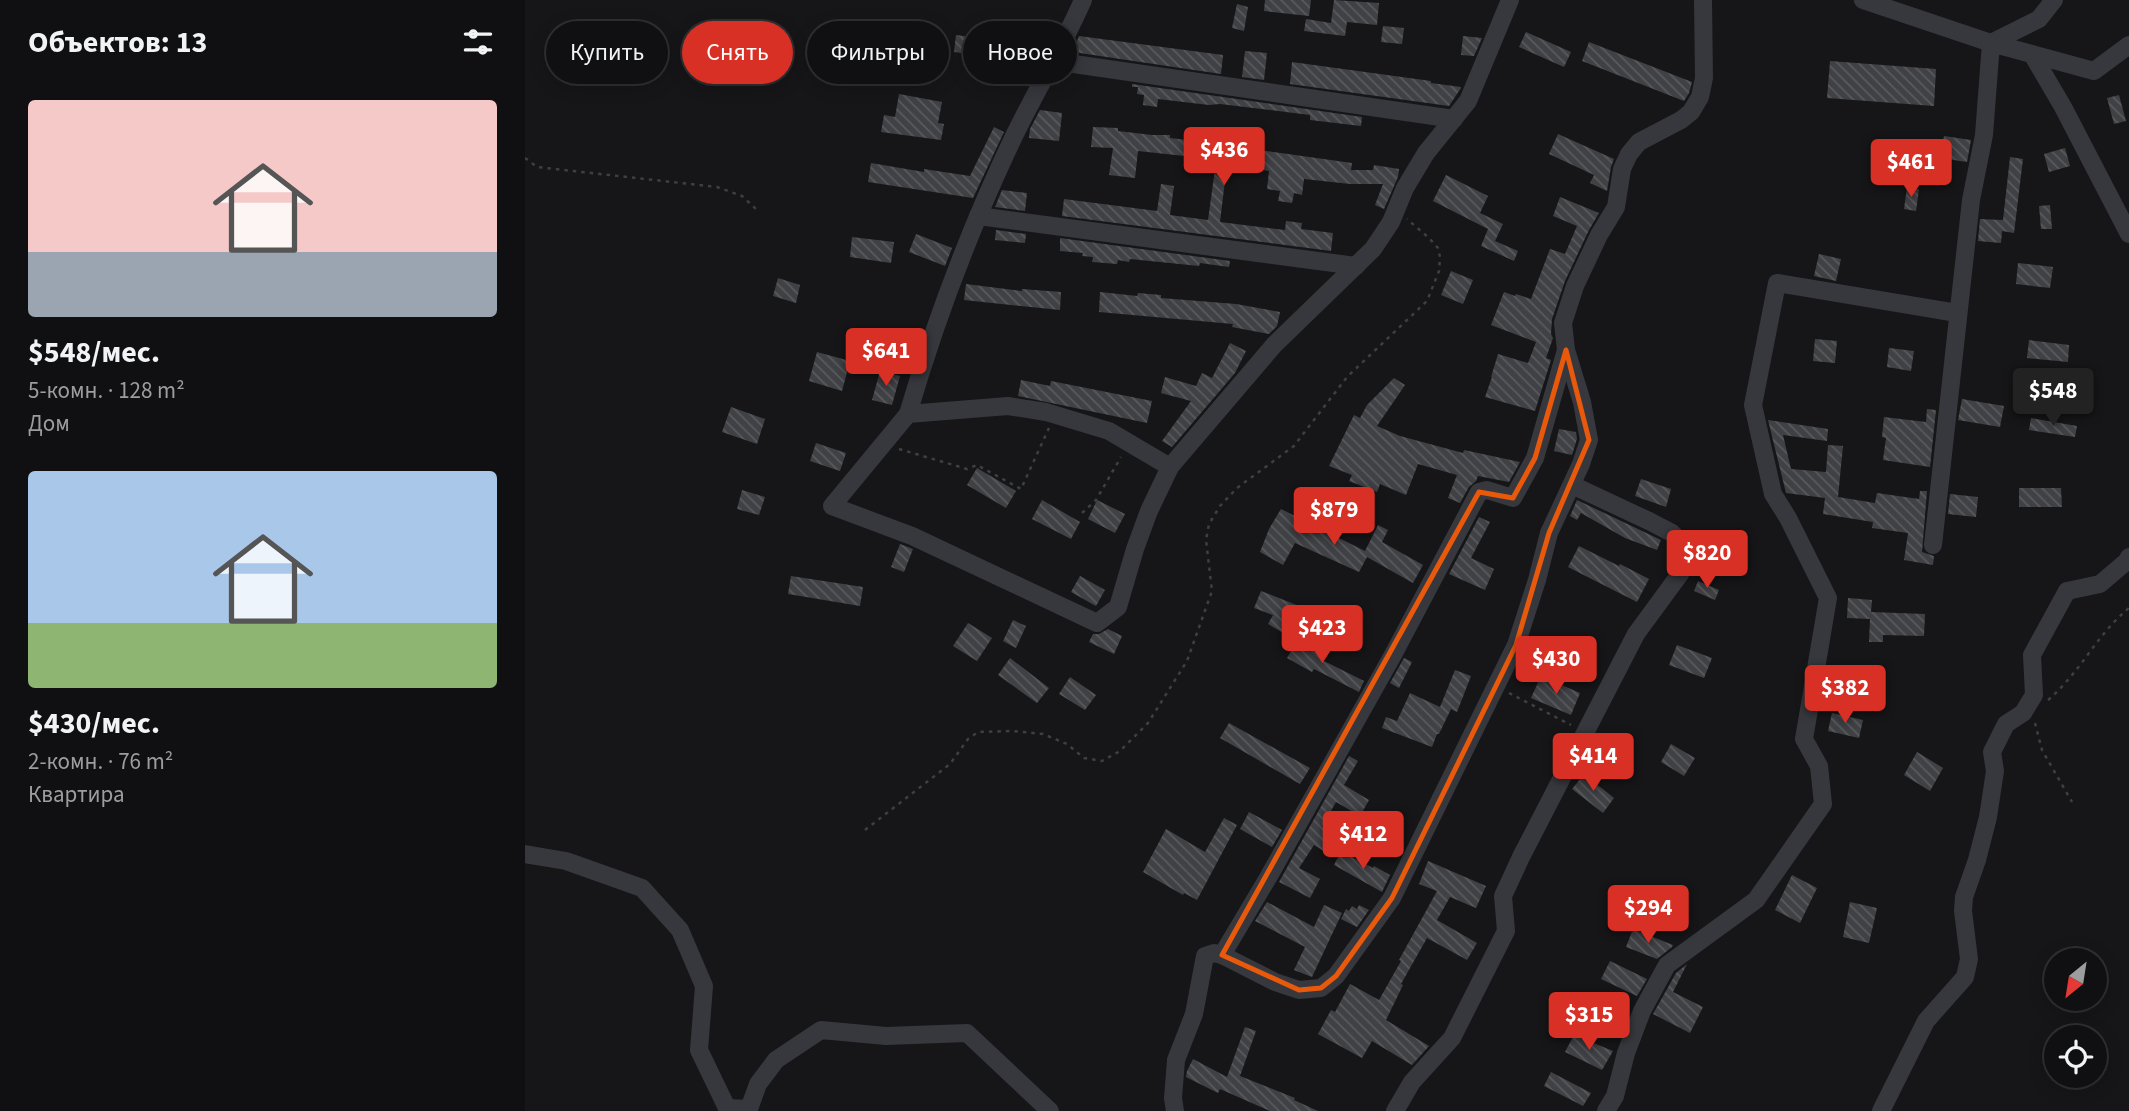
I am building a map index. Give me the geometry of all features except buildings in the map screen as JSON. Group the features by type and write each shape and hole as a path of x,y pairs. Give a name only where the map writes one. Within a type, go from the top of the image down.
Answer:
{"street":[{"path":"1073,21 1083,0"},
{"path":"1041,84 978,216 925,357 908,414 832,506 935,545 1097,623 1118,607 1149,511 1170,467 1274,345 1373,248 1391,222 1405,188 1426,153 1468,101 1510,0"},
{"path":"1175,1111 1173,1098 1176,1060 1194,1014 1205,956 1215,953 1222,955 1275,982 1299,990 1321,988 1336,976 1392,898 1496,688 1516,645 1549,533 1572,485 1589,440 1583,402 1566,350 1563,323 1575,286 1599,235 1616,207 1622,169 1629,154 1639,142 1691,112 1700,97 1704,78 1703,0"},
{"path":"1863,0 1991,43 2094,71 2129,45"},
{"path":"1991,43 2039,19 2054,0"},
{"path":"1933,545 1971,200 1984,135 1991,43"},
{"path":"2032,54 2063,107 2129,234"},
{"path":"1077,64 1454,118"},
{"path":"978,216 1356,266"},
{"path":"1606,1111 1615,1096 1626,1054 1642,1011 1667,964 1756,900 1823,804 1819,766 1804,739 1828,598 1773,494 1753,405 1777,283 1957,313"},
{"path":"1222,955 1394,653 1479,492 1487,490 1513,498 1535,458 1566,350"},
{"path":"908,414 1008,407 1055,415 1109,431 1170,467"},
{"path":"1395,1111 1412,1082 1452,1038 1506,931 1503,896 1636,634 1680,574 1687,560 1687,548 1672,533 1572,485"},
{"path":"1881,1111 1926,1021 1965,977 1969,959 1963,911 1964,897 1988,817 1995,771 1992,751 2006,724 2024,713 2034,695 2032,655 2067,591 2100,584 2129,557"},
{"path":"525,854 566,861 642,888 680,930 704,986 699,1050 727,1108 749,1109 758,1084 776,1060 821,1030 886,1036 967,1033 1050,1111"}],"path":[{"path":"525,158 537,167 717,187 742,196 756,209"},
{"path":"865,830 950,764 968,739 978,732 1043,734 1067,744 1084,758 1102,761 1120,751 1148,723 1187,661 1212,591 1206,540 1209,524 1220,506 1237,488 1294,446 1347,377 1427,301 1439,271 1440,257 1429,238 1403,215 1399,201"},
{"path":"884,445 967,469 977,465 1021,489 1055,415"},
{"path":"1082,513 1096,500 1129,442"},
{"path":"2072,802 2042,750 2029,704 2042,706 2064,687 2102,635 2129,608"},
{"path":"1496,688 1584,732"}],"highlighted area":[{"path":"1566,350 1589,440 1549,533 1516,645 1496,688 1392,898 1336,976 1321,988 1299,990 1222,955 1479,492 1513,498 1535,458"}]}
